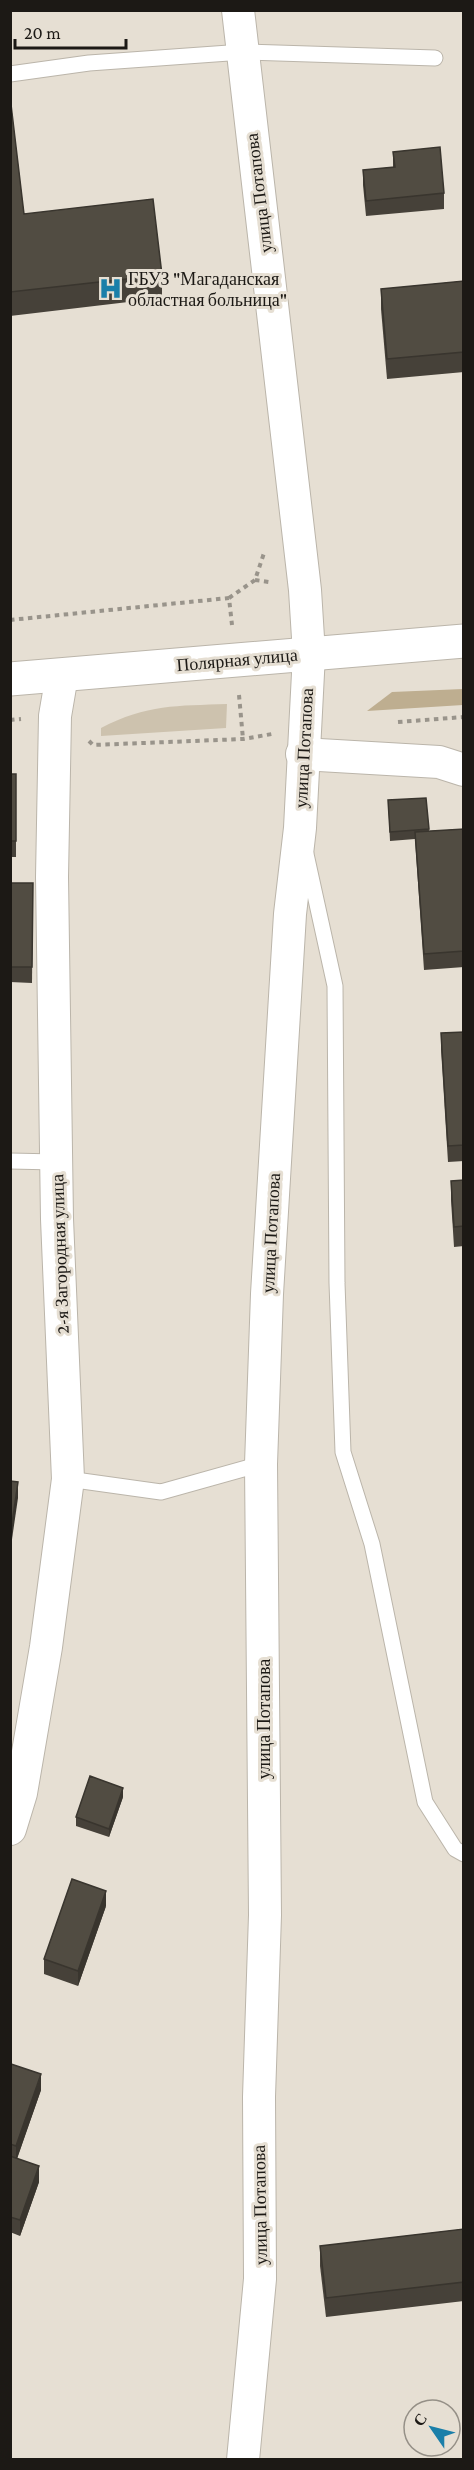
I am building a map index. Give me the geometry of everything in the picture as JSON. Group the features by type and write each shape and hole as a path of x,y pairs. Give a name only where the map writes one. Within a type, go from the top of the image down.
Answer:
{"main road":[{"name":"Полярная улица","path":"10,679 464,641"}],"street":[{"name":"улица Потапова","path":"238,10 305,590 309,654 300,828 290,914 270,1235 261,1464 265,1915 258,2097 260,2279 243,2460"},
{"name":"2-я Загородная улица","path":"10,1828 21,1793 46,1647 68,1479 56,1162 52,877 55,716 62,675"},
{"path":"303,741 439,762 464,770"}],"lane":[{"path":"10,74 89,63 243,52 435,58"},
{"path":"300,828 335,986 336,1283 343,1452 372,1544 426,1802 455,1849 464,1854"},
{"path":"10,1161 56,1162"},
{"path":"68,1479 161,1492 261,1464"}],"path":[{"path":"55,716 93,745 243,739 303,741"},
{"path":"395,722 464,717"}],"shaded area":[{"path":"463,689 463,705 367,711 392,692"},
{"path":"227,704 226,728 101,736 101,728 148,710"}],"building":[{"path":"10,96 24,214 153,199 162,275 10,292"},
{"path":"440,147 444,193 366,201 363,170 395,167 393,152"},
{"path":"464,281 464,352 387,359 381,289"},
{"path":"10,774 16,774 16,841 10,841"},
{"path":"426,798 429,829 390,832 388,800"},
{"path":"464,829 464,951 424,954 415,832"},
{"path":"10,883 33,883 32,967 10,967"},
{"path":"464,1032 464,1145 448,1146 441,1033"},
{"path":"464,1180 464,1226 454,1227 451,1181"},
{"path":"10,1481 18,1482 10,1537"},
{"path":"90,1776 123,1788 109,1829 76,1817"},
{"path":"72,1879 106,1891 78,1971 44,1959"},
{"path":"11,2064 41,2074 16,2146 10,2144"},
{"path":"10,2156 39,2166 20,2220 10,2217"},
{"path":"464,2229 464,2282 326,2298 320,2246"}],"place":[{"name":"ГБУЗ \"Магаданская областная больница\"","path":"110,289"}]}
